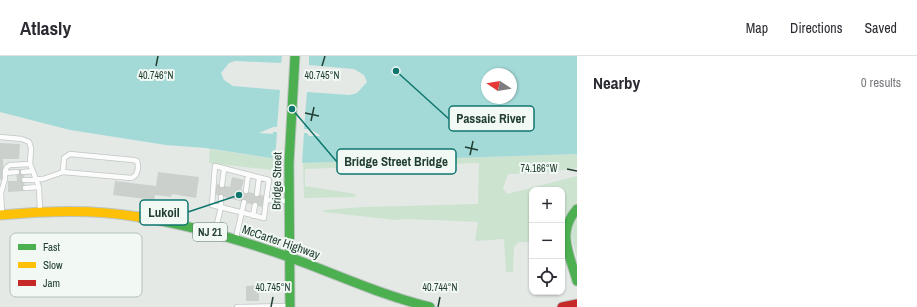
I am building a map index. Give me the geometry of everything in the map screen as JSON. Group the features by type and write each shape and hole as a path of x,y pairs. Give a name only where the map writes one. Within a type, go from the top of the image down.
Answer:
{"main road":[{"name":"Bridge Street","path":"290,306 289,163 295,56"},
{"path":"577,209 567,221 565,232 565,238 577,281"},
{"name":"McCarter Highway","path":"1,215 77,211 111,214 174,224 236,239 289,257 387,295 430,307"},
{"path":"562,307 577,304"}],"lane":[{"path":"0,137 22,139 29,142 31,148 30,164 38,187 40,212"},
{"path":"24,180 43,179 63,172 131,178 135,177 137,174 138,165 137,161 133,160 70,154 64,158 63,172"},
{"path":"1,215 1,194 6,181 5,173 7,167 10,165 30,164"},
{"path":"215,166 224,169 269,180 264,218 212,205 215,166"},
{"path":"222,185 224,169"},
{"path":"23,172 33,171"},
{"path":"5,173 17,172"},
{"path":"246,191 248,175"},
{"path":"256,194 259,178"},
{"path":"24,188 38,187"},
{"path":"2,189 8,189"},
{"path":"214,234 221,207 221,197"},
{"path":"266,200 289,201"},
{"path":"236,239 244,202"},
{"path":"253,216 255,205"},
{"path":"237,307 290,306"}],"green space":[{"path":"210,149 275,159 273,170 209,163"},
{"path":"577,154 577,168 544,173 508,174 503,188 507,194 529,188 529,242 519,242 514,247 513,272 506,272 504,239 475,241 478,222 408,219 396,220 324,212 324,210 363,207 478,204 479,163 305,169 305,186 356,194 355,197 304,198 303,163"},
{"path":"577,176 577,202 565,216 565,187 534,187"},
{"path":"577,218 577,257 572,232 574,222"}],"water":[{"path":"0,56 577,56 577,154 303,163 206,148 166,145 70,130 0,112"}],"pier":[{"path":"282,56 309,56 309,65 354,69 364,75 367,82 357,93 350,95 307,92 304,129 310,129 321,136 309,136 307,133 304,133 302,164 275,161 277,132 273,132 273,134 259,133 273,127 277,127 280,90 233,86 224,80 221,73 229,63 235,61 281,63"}],"building":[{"path":"0,143 20,144 19,159 3,159 4,178 0,180"},
{"path":"24,169 25,191 8,192 8,181 17,181 16,170"},
{"path":"158,172 199,177 196,198 172,194 171,197 155,195 154,200 113,195 115,181 156,186"},
{"path":"232,177 244,180 241,190 265,196 262,207 214,194 217,184 230,187"},
{"path":"259,285 259,301 246,301 246,286"}],"traffic: fast":[{"path":"290,307 289,163 295,56"},
{"path":"577,209 567,226 566,235 568,253 577,281"},
{"path":"139,217 195,228 250,244 375,290 430,307"}],"traffic: slow":[{"path":"0,215 35,212 87,212 122,214 139,217"}],"traffic: jam":[{"path":"562,307 577,304"}],"place":[{"name":"Passaic River","path":"396,71"},
{"name":"Bridge Street Bridge","path":"292,109"},
{"name":"Lukoil","path":"239,195"}]}
